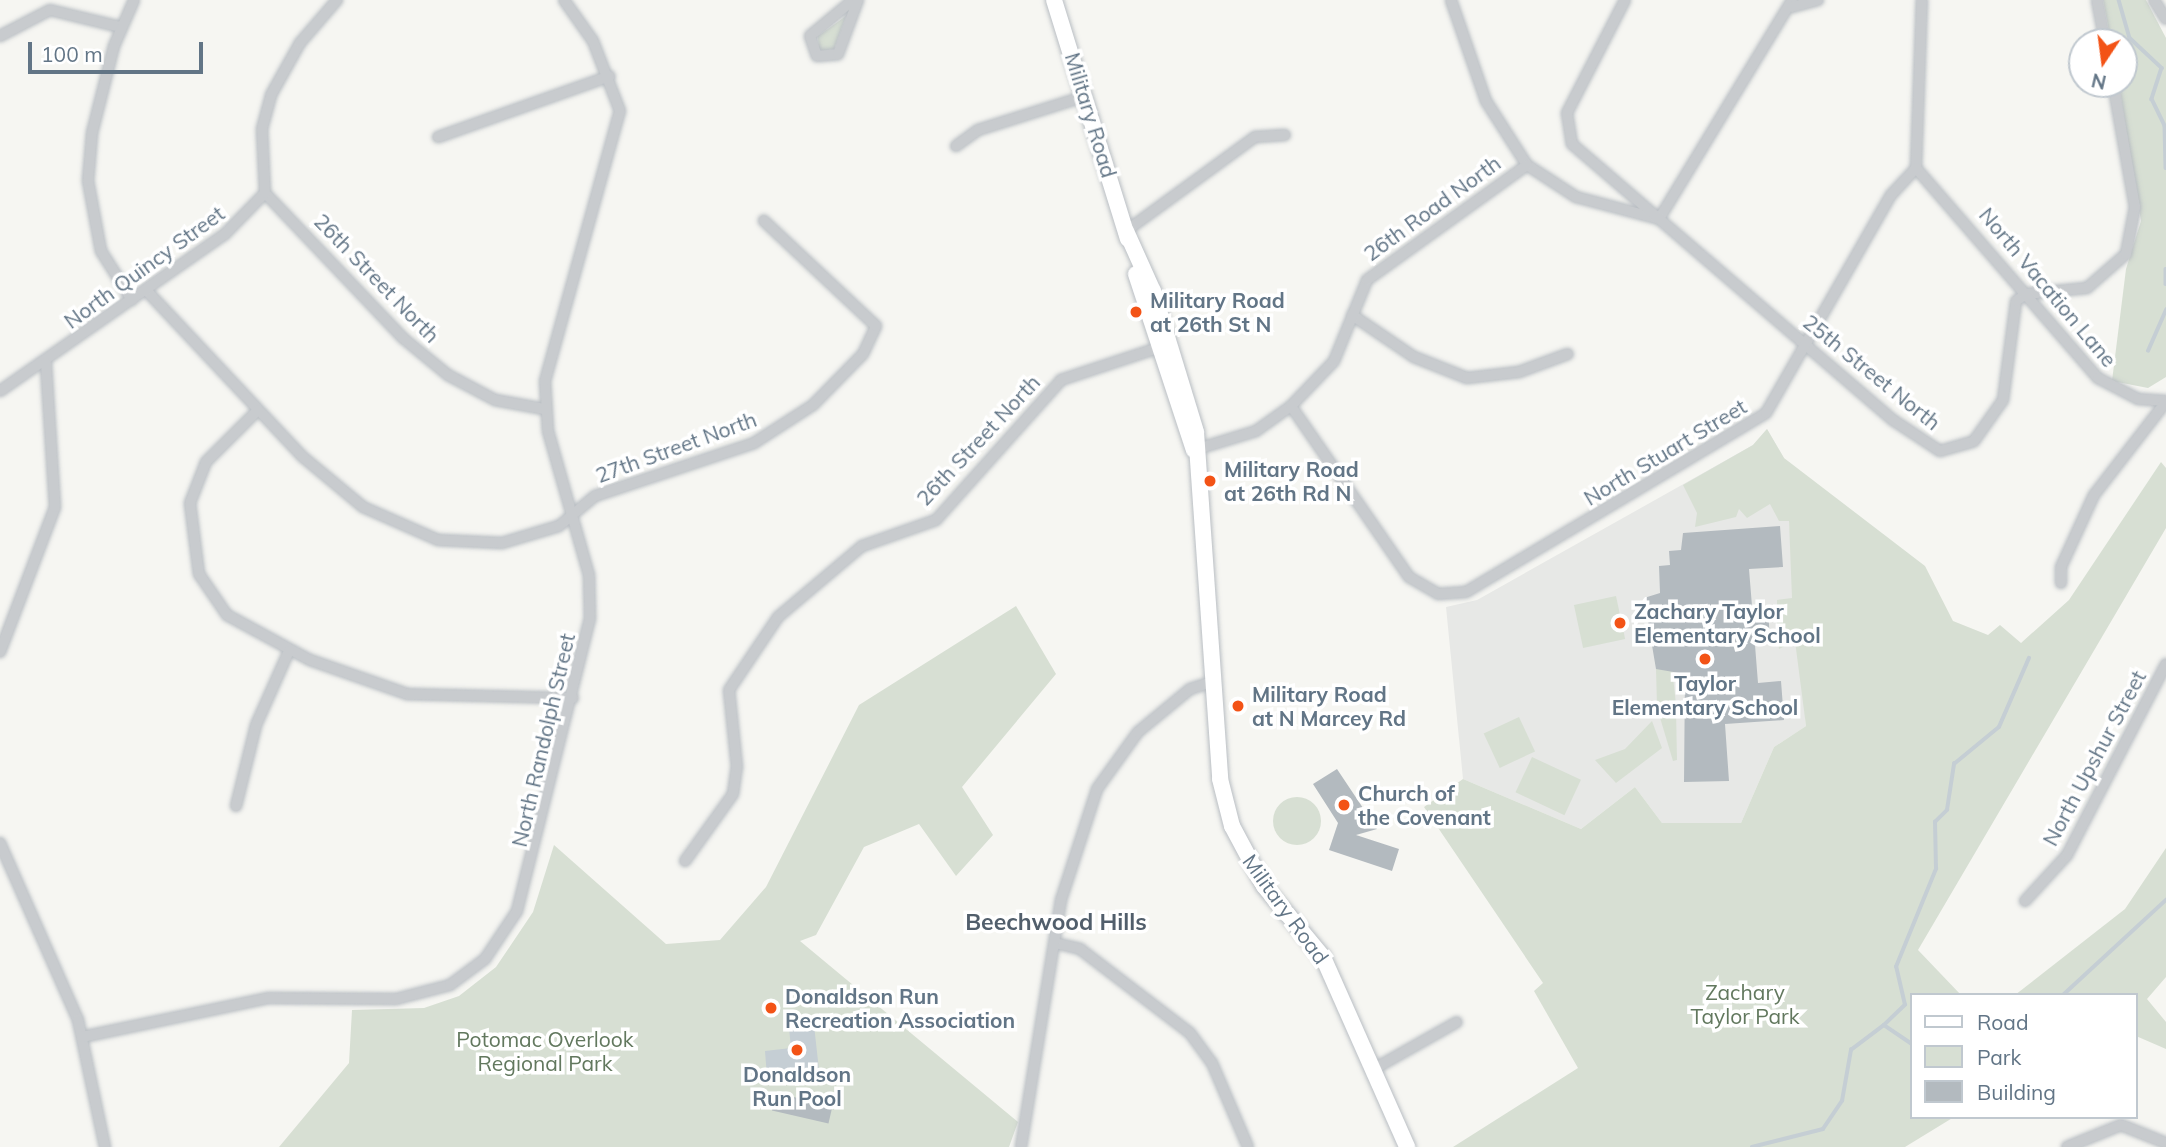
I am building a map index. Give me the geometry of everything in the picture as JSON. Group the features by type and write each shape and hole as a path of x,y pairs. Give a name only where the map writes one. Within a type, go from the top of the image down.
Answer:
{"main road":[{"name":"Military Road","path":"1054,0 1126,231 1196,432 1194,450 1215,681 1220,779 1232,826 1264,886 1323,957 1407,1147"}],"street":[{"path":"132,300 101,251 88,181 92,133 121,27 134,0"},
{"path":"265,193 262,129 271,95 300,43 337,0"},
{"path":"855,0 838,54 817,56 810,36 855,0"},
{"name":"25th Street North","path":"1451,0 1486,102 1527,165 1576,197 1659,219"},
{"name":"25th Street North","path":"1625,0 1567,113 1566,131 1617,187 1659,219 1923,442 1940,451 1963,448 1983,433 2003,400 2012,354 2011,311 2026,294"},
{"path":"1659,219 1792,3 1818,0"},
{"path":"2098,0 2103,28"},
{"path":"2154,0 2166,19"},
{"path":"1916,168 1920,2"},
{"path":"438,137 610,76 570,3"},
{"path":"0,36 50,10 121,27"},
{"name":"North Randolph Street","path":"82,1037 269,998 396,999 450,985 485,959 517,911 573,698 590,594 544,409 549,353 620,117 610,76"},
{"path":"956,146 978,130 1086,96"},
{"path":"2026,294 2087,288 2126,254 2135,207 2116,98"},
{"path":"1126,231 1255,136 1285,135"},
{"name":"26th Road North","path":"1194,450 1256,430 1291,406 1334,361 1358,292 1379,270 1527,165"},
{"name":"North Vacation Lane","path":"1916,168 2110,389 2166,402"},
{"name":"North Stuart Street","path":"1291,406 1409,577 1438,593 1466,592 1745,431 1779,397 1891,195 1916,168"},
{"name":"North Quincy Street","path":"0,391 46,363 224,235 265,193"},
{"name":"26th Street North","path":"265,193 403,338 448,374 495,400 544,409"},
{"name":"27th Street North","path":"146,290 329,482 411,531 460,544 502,543 572,516 595,496 782,428 863,354 876,326 764,221"},
{"path":"1352,315 1414,358 1467,377 1519,372 1568,354"},
{"name":"26th Street North","path":"685,861 733,794 737,767 729,690 778,617 862,546 936,520 1061,380 1164,346"},
{"path":"1,644 55,507 46,363"},
{"path":"2061,583 2061,567 2094,495 2166,402"},
{"path":"258,410 206,462 195,482 193,543 215,603 242,627 289,650 407,694 573,698"},
{"path":"0,616 12,613"},
{"path":"236,806 256,724 289,650"},
{"name":"North Upshur Street","path":"2025,901 2067,855 2166,664"},
{"path":"1021,1147 1072,855 1112,764 1172,703 1215,681"},
{"path":"0,843 57,963 82,1037 105,1147"},
{"path":"1055,943 1080,949 1190,1033 1212,1063 1248,1147"},
{"path":"1374,1069 1457,1022"},
{"path":"2067,1147 2121,1125 2166,1143"}],"shaded area":[{"name":"Zachary Taylor Elementary School","path":"1767,429 1784,458 1806,726 1774,747 1741,823 1662,823 1635,787 1581,829 1463,779 1446,607 1477,600 1753,445"},
{"name":"Donaldson Run Pool","path":"814,1025 819,1070 767,1077 765,1051 791,1048 789,1028"}],"green space":[{"path":"2103,0 2146,0 2166,38 2166,377 2148,388 2112,381 2126,269 2141,221 2121,98 2138,98 2138,28 2108,28"},
{"path":"846,16 834,49 819,51 818,36"},
{"name":"Zachary Taylor Park","path":"1767,429 1784,458 1925,566 1953,621 1988,635 2000,625 2021,643 2069,600 2161,462 2166,468 2166,528 1918,950 1959,993 1910,993 1910,1119 1951,1119 1905,1147 1453,1147 1578,1068 1534,991 1543,983 1424,807 1463,779 1581,829 1635,787 1662,823 1741,823 1774,747 1806,726 1795,641 1779,649 1777,630 1777,600 1792,598 1789,521 1779,521 1770,504 1747,518 1739,509 1736,517 1695,527 1697,513 1683,485 1753,445"},
{"path":"1616,596 1625,639 1583,648 1574,605"},
{"name":"Potomac Overlook Regional Park","path":"1016,606 1056,674 962,787 993,835 956,876 919,824 864,847 816,935 800,941 1018,1122 1009,1147 279,1147 349,1063 352,1010 424,1008 459,996 496,967 533,912 554,845 666,944 720,940 766,887 859,705"},
{"path":"1672,668 1676,704 1657,706 1656,669"},
{"path":"1676,709 1677,760 1673,761 1658,711"},
{"path":"1519,717 1535,751 1500,768 1484,733"},
{"path":"1652,721 1662,748 1616,783 1595,760 1625,749"},
{"path":"1532,757 1581,780 1564,815 1516,792"},
{"path":"1297,797 1314,804 1321,821 1314,838 1297,845 1280,838 1273,821 1280,804"},
{"path":"2166,848 2166,977 2147,999 2166,1022 2166,1049 2138,1037 2138,993 2018,993 2125,909"}],"building":[{"name":"Taylor Elementary School","path":"1780,526 1783,567 1749,569 1752,606 1768,605 1770,644 1755,645 1758,683 1781,681 1784,720 1725,724 1729,781 1684,782 1685,674 1656,669 1644,598 1660,593 1659,566 1670,565 1669,551 1681,550 1683,533"},
{"name":"Church of the Covenant","path":"1337,769 1377,829 1356,835 1399,849 1392,871 1329,850 1338,823 1313,784"},
{"path":"776,1093 833,1106 828,1124 772,1111"}],"waterway":[{"path":"2119,0 2130,38 2162,68 2152,99 2165,126 2166,168"},
{"path":"2166,269 2166,284"},
{"path":"2148,351 2166,310"},
{"path":"1884,1025 1905,1005 1896,967 1936,869 1935,822 1947,810 1954,764 1999,727 2029,658"},
{"path":"2065,993 2166,900"},
{"path":"1752,1147 1823,1129 1842,1101 1851,1050 1884,1025 1910,1043"}],"place":[{"name":"Military Road at 26th St N","path":"1136,312"},
{"name":"Military Road at 26th Rd N","path":"1210,481"},
{"name":"Zachary Taylor Elementary School","path":"1620,623"},
{"name":"Taylor Elementary School","path":"1705,659"},
{"name":"Military Road at N Marcey Rd","path":"1238,706"},
{"name":"Church of the Covenant","path":"1344,805"},
{"name":"Donaldson Run Recreation Association","path":"771,1008"},
{"name":"Donaldson Run Pool","path":"797,1050"}],"district":[{"name":"Beechwood Hills","path":"1056,922"}]}
